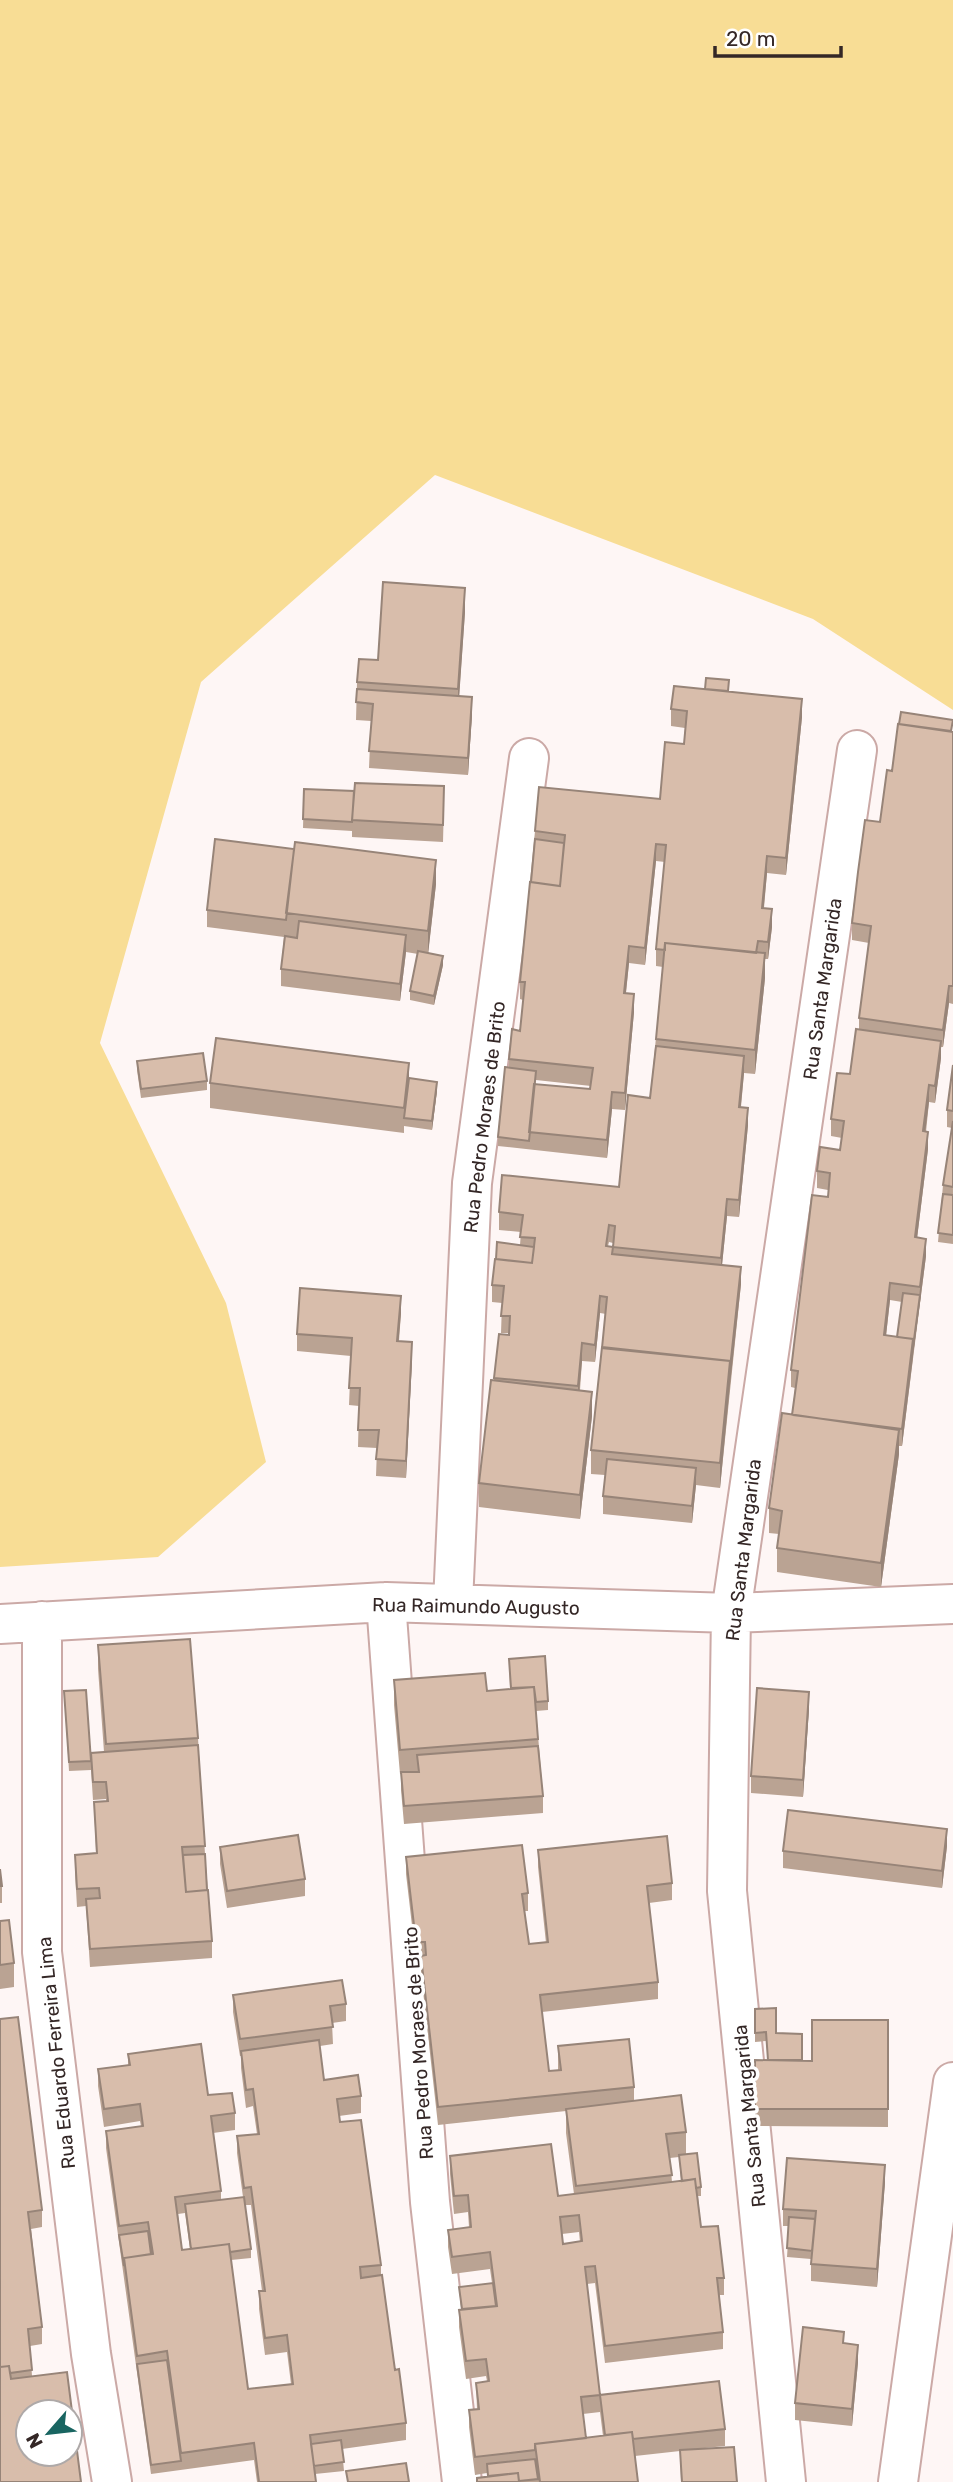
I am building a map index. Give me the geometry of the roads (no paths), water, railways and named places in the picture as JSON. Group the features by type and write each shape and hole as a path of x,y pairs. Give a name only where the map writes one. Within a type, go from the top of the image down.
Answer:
{"street":[{"name":"Rua Santa Margarida","path":"786,2482 727,1891 731,1613 857,750"},
{"name":"Rua Pedro Moraes de Brito","path":"453,1603 472,1184 529,758"},
{"name":"Rua Raimundo Augusto","path":"0,1624 386,1602 731,1613 953,1604"},
{"name":"Rua Pedro Moraes de Brito","path":"386,1602 430,2202 462,2482"},
{"name":"Rua Eduardo Ferreira Lima","path":"42,1621 42,1952 91,2354 112,2482"},
{"path":"898,2482 947,2181 953,2082"}]}
